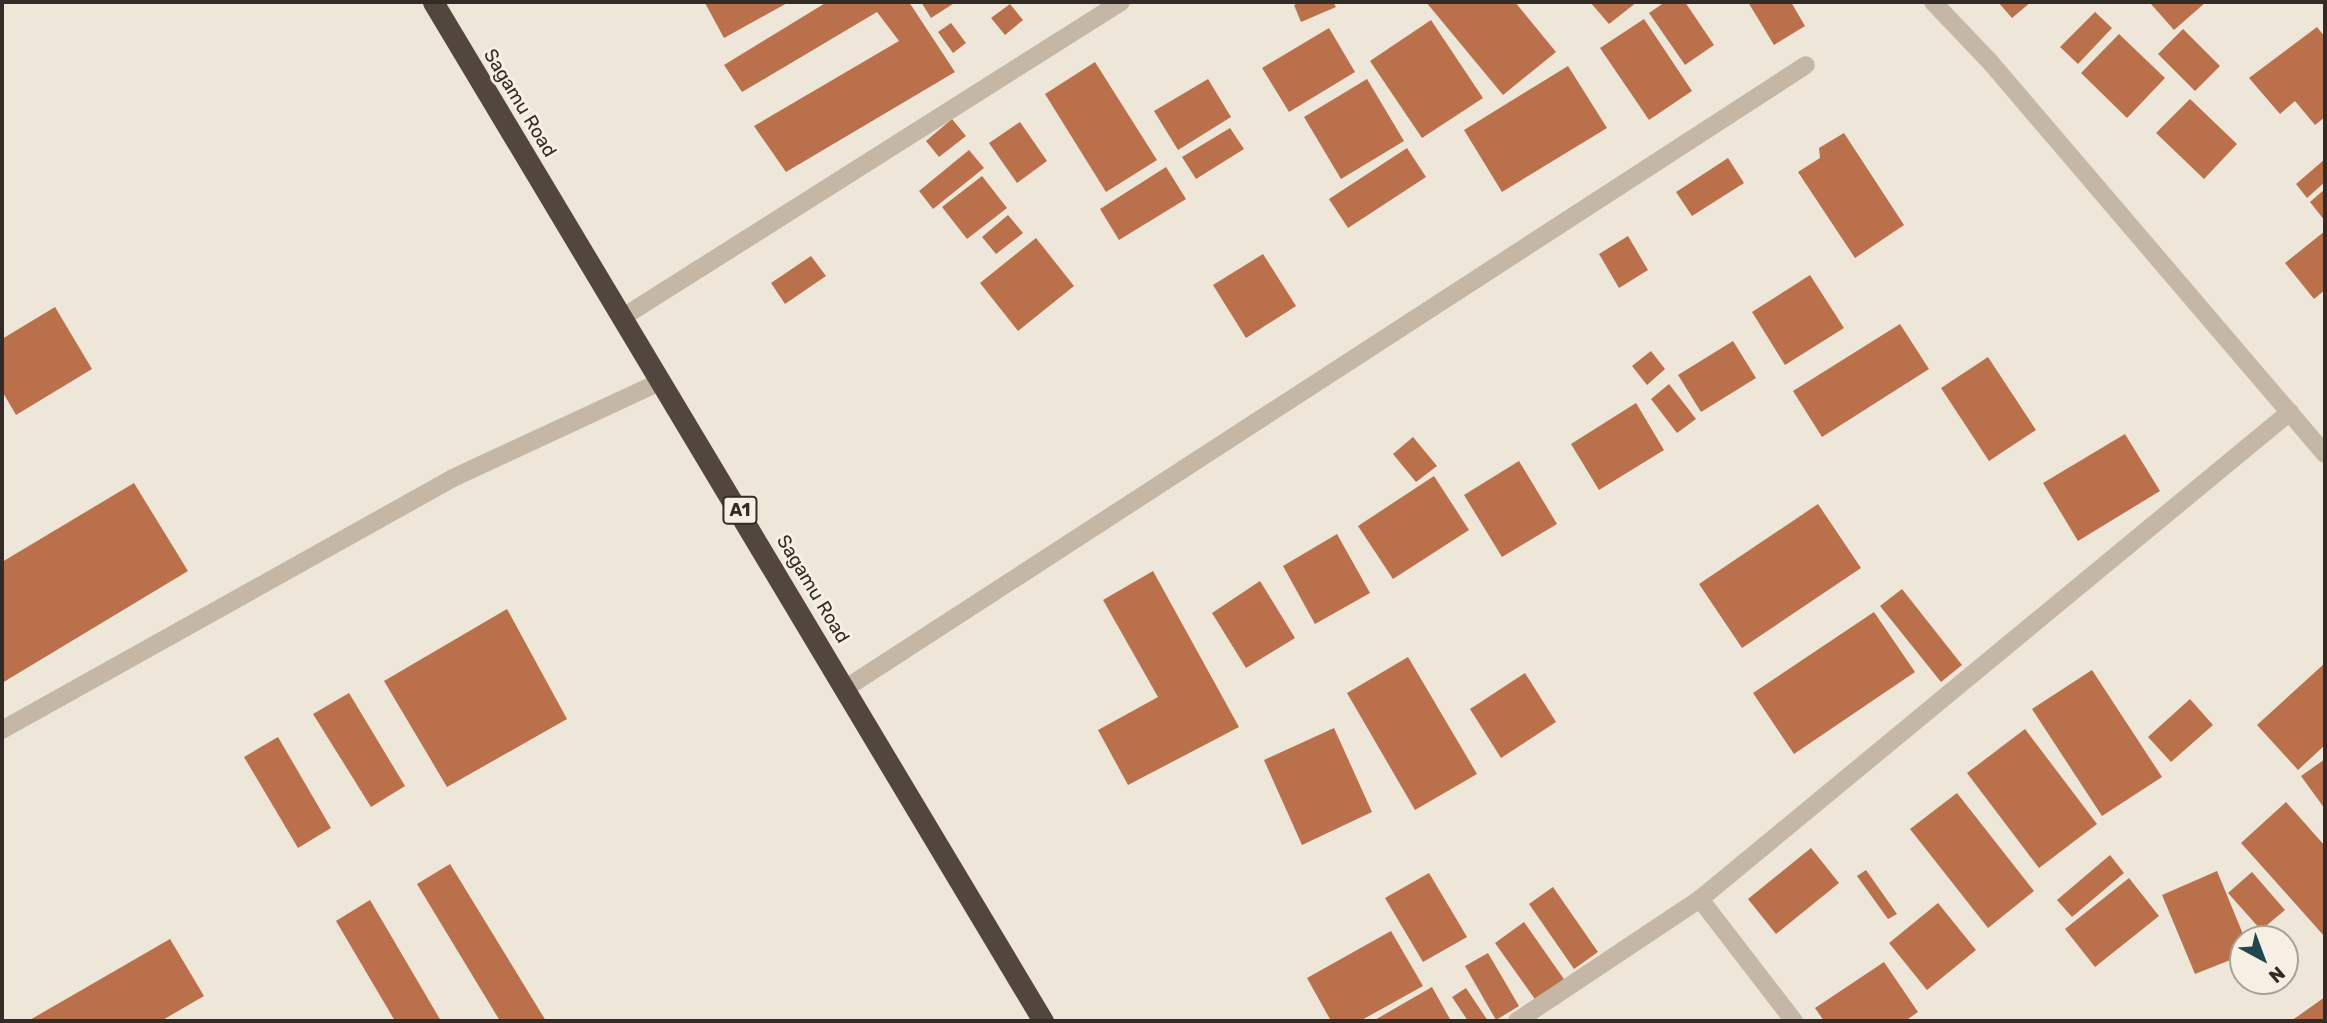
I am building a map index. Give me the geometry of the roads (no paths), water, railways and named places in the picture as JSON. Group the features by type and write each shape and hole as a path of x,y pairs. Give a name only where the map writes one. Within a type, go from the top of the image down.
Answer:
{"highway":[{"name":"Sagamu Road","path":"433,2 1043,1021"}],"street":[{"path":"623,317 1121,2"},
{"path":"1933,2 1991,63 2325,454"},
{"path":"846,688 1806,65"},
{"path":"2,730 453,478 662,381"},
{"path":"1517,1021 1700,899 2290,412"},
{"path":"1700,899 1794,1021"}]}
